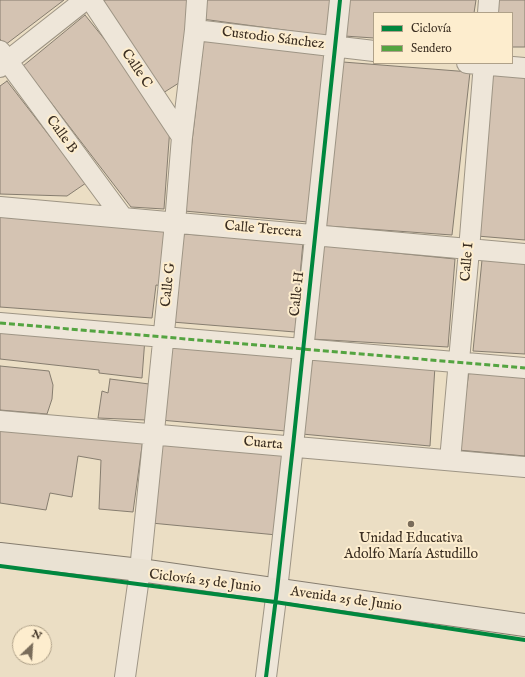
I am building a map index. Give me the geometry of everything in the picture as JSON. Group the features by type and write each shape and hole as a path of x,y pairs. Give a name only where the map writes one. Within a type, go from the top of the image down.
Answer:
{"highway":[{"name":"Avenida 25 de Junio","path":"0,554 140,570 525,625"}],"street":[{"path":"2,60 86,0"},
{"name":"Calle C","path":"90,0 182,137"},
{"name":"Calle G","path":"125,677 140,570 175,223 182,137 195,30 197,0"},
{"name":"Calle H","path":"266,677 293,446 340,0"},
{"path":"488,12 489,0"},
{"name":"Custodio Sánchez","path":"195,30 373,51"},
{"name":"Calle B","path":"2,60 123,218"},
{"path":"478,64 525,68"},
{"name":"Calle I","path":"450,460 469,250 478,64"},
{"name":"Calle Tercera","path":"0,208 525,254"},
{"path":"0,322 525,368"},
{"name":"Cuarta","path":"0,421 525,467"}],"building":[{"path":"0,0 64,0 5,45 0,39"},
{"path":"191,0 182,81 163,93 103,1"},
{"path":"204,0 332,0 328,36 202,19"},
{"path":"348,0 476,0 474,12 373,12 373,38 344,36"},
{"path":"496,0 525,0 525,47 513,47 513,12 495,12"},
{"path":"85,15 114,51 170,127 164,209 131,207 23,66"},
{"path":"204,37 328,51 308,222 184,211"},
{"path":"343,62 470,72 452,235 326,226"},
{"path":"493,71 525,74 525,240 477,236"},
{"path":"7,81 86,183 67,196 0,194 0,86"},
{"path":"0,217 168,231 163,286 156,285 152,318 0,307"},
{"path":"184,234 303,242 295,332 172,322"},
{"path":"327,246 455,259 448,347 311,339 321,247"},
{"path":"482,260 525,264 525,354 473,351"},
{"path":"0,330 145,338 142,378 99,373 99,370 0,359"},
{"path":"167,340 295,352 286,431 160,420"},
{"path":"313,355 435,366 430,446 302,434"},
{"path":"0,366 49,371 53,385 52,399 47,414 0,410"},
{"path":"469,371 525,374 525,456 458,450"},
{"path":"110,379 149,384 146,420 98,418 102,391 108,393"},
{"path":"0,426 143,439 133,512 99,509 101,460 78,456 72,497 50,493 46,510 0,503"},
{"path":"159,438 288,449 277,535 151,523"}],"marked path":[{"path":"0,323 525,368"}],"cycle path":[{"path":"266,677 293,446 340,0"},
{"name":"Ciclovía 25 de Junio","path":"0,566 275,602 525,640"}],"place":[{"name":"Unidad Educativa Adolfo María Astudillo","path":"411,524"}]}
